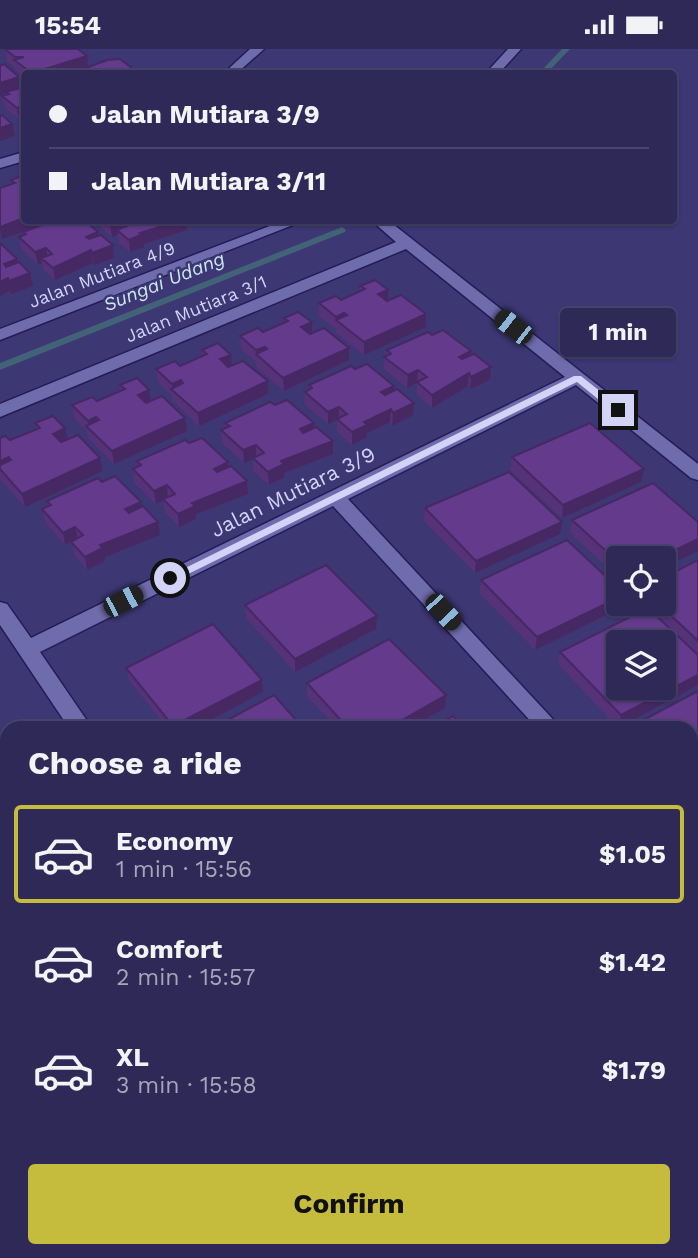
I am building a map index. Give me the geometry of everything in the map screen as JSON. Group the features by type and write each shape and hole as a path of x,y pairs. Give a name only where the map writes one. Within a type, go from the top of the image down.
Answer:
{"street":[{"path":"234,70 258,49"},
{"path":"495,70 516,49"},
{"path":"0,164 21,157"},
{"name":"Jalan Mutiara 4/9","path":"0,335 287,224"},
{"path":"384,224 698,474"},
{"name":"Jalan Mutiara 3/1","path":"0,411 407,243"},
{"name":"Jalan Mutiara 3/9","path":"29,648 577,378"},
{"path":"335,496 544,721"},
{"path":"0,609 76,721"}],"building":[{"path":"5,49 78,49 87,56 42,70 28,70 14,60 24,57 15,57"},
{"path":"120,59 134,70 81,70 107,60"},
{"path":"4,64 19,77 0,83 0,66"},
{"path":"21,88 21,106 17,108 2,96 9,94 6,92"},
{"path":"2,115 12,124 0,128"},
{"path":"21,176 21,219 0,227 0,188 15,183 11,180"},
{"path":"45,224 89,224 98,232 86,237 89,239 101,235 113,245 92,253 91,250 53,268 41,258 52,254 46,248 35,252 19,237 26,234 23,232"},
{"path":"125,224 168,224 140,233 143,234 129,240 117,230 127,226"},
{"path":"0,243 17,259 4,264 6,267 19,262 30,273 0,282"},
{"path":"375,280 388,290 378,294 387,301 401,295 426,314 364,342 336,320 347,315 344,313 336,317 319,303 336,296 341,300 365,289 360,286"},
{"path":"298,312 312,322 301,327 310,334 324,328 349,348 283,378 256,354 267,349 265,347 256,350 240,336 258,328 263,332 288,321 284,318"},
{"path":"443,330 471,351 459,357 462,359 474,354 491,367 471,377 469,373 432,395 417,382 427,377 418,370 408,375 384,357 391,354 387,350 428,332 432,335"},
{"path":"218,343 231,355 220,359 228,367 243,361 268,381 198,413 171,389 183,383 181,380 172,384 156,369 175,361 180,366 207,354 202,350"},
{"path":"367,364 394,386 381,392 385,395 397,389 414,403 393,413 391,409 364,422 367,425 352,432 337,419 347,414 339,407 328,412 305,392 312,388 309,385 351,366 355,369"},
{"path":"137,378 149,390 138,395 146,403 162,396 185,418 112,451 86,426 99,420 96,417 88,421 72,405 92,397 97,401 125,389 120,385"},
{"path":"287,400 314,423 300,429 303,433 316,427 333,441 281,461 284,464 268,472 253,458 264,453 256,445 243,450 221,430 230,426 225,423 270,402 275,405"},
{"path":"53,416 65,428 53,434 61,442 78,435 100,458 22,494 0,469 0,465 11,460 9,457 0,461 0,438 5,436 10,440 40,428 35,423"},
{"path":"590,423 644,469 563,505 512,457"},
{"path":"202,438 228,462 214,469 217,472 231,466 247,481 192,503 195,506 178,514 163,499 175,494 167,485 154,491 133,469 141,465 137,461 185,440 189,443"},
{"path":"509,472 562,522 476,561 425,508"},
{"path":"115,476 141,502 125,509 129,513 143,506 158,522 100,545 103,548 85,557 71,542 83,535 75,527 63,533 42,509 51,505 47,501 98,478 102,482"},
{"path":"653,483 698,522 698,539 676,550 676,546 606,546 606,551 572,520"},
{"path":"567,540 606,577 606,604 537,637 481,580"},
{"path":"698,560 698,641 672,616 676,616 676,571"},
{"path":"326,565 377,616 295,659 245,605"},
{"path":"632,616 657,616 671,630 606,630 606,700 560,652"},
{"path":"213,624 262,680 183,721 169,721 126,668"},
{"path":"676,634 698,655 698,675 676,686"},
{"path":"389,639 446,695 400,721 342,721 307,683"},
{"path":"698,691 698,721 641,721"},
{"path":"274,695 297,721 226,721"},
{"path":"606,700 650,700 621,715"},
{"path":"453,716 458,721 444,721"}],"waterway":[{"name":"Sungai Udang","path":"546,70 566,49"},
{"name":"Sungai Udang","path":"0,367 342,230"}],"route":[{"path":"170,578 577,378 618,410"}]}
